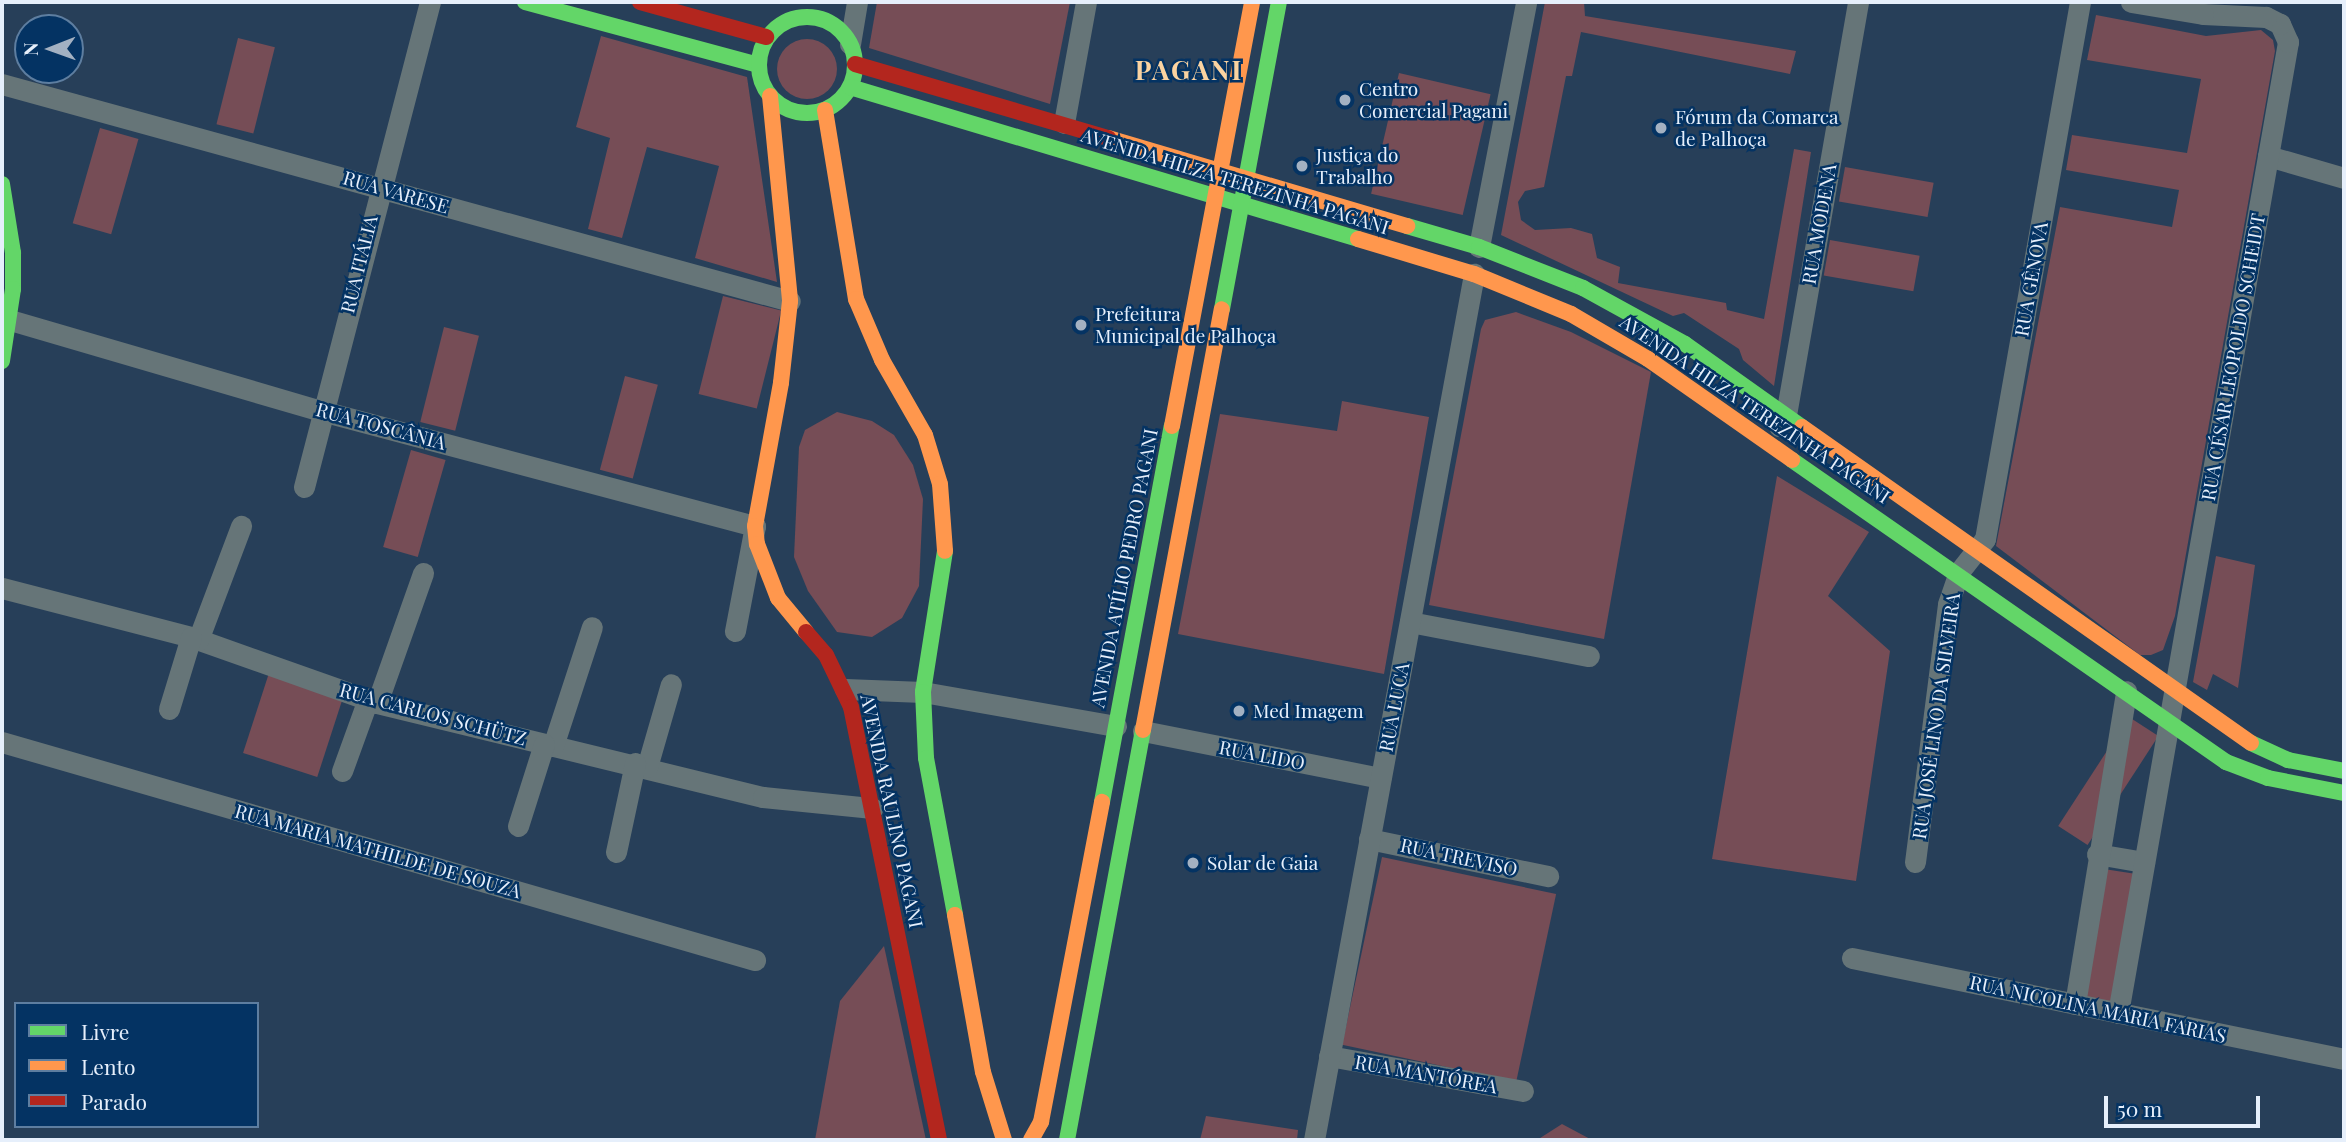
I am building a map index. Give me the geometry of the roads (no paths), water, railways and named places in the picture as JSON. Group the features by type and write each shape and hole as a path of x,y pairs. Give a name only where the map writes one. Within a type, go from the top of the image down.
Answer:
{"main road":[{"path":"526,2 758,65"},
{"path":"640,2 772,26 803,17 827,21"},
{"path":"772,26 758,65 770,96 789,110 825,110 850,87 853,54 827,21 824,2"},
{"name":"AVENIDA ATÍLIO PEDRO PAGANI","path":"1031,1140 1041,1122 1252,2"},
{"path":"1067,1140 1279,2"},
{"name":"AVENIDA HILZA TEREZINHA PAGANI","path":"853,54 1064,123 1479,247 1542,270 1635,314 1742,384 1977,554 2174,692 2265,752 2344,771"},
{"name":"AVENIDA HILZA TEREZINHA PAGANI","path":"850,87 1474,274 1571,314 1648,359 1726,412 1959,572 2210,752 2248,772 2344,793"},
{"name":"AVENIDA RAULINO PAGANI","path":"770,96 790,301 781,383 755,526 762,560 778,597 827,655 845,689 872,808 939,1140"},
{"name":"AVENIDA RAULINO PAGANI","path":"825,110 842,235 856,299 882,360 925,435 940,484 946,561 923,692 930,787 983,1072 1004,1140"},
{"path":"2,184 13,253 10,320 2,361"},
{"path":"1474,274 1479,247"},
{"path":"1726,412 1742,384"}],"street":[{"name":"RUA ITÁLIA","path":"304,487 379,188 430,2"},
{"path":"853,54 857,2"},
{"path":"1064,123 1086,2"},
{"path":"1479,247 1526,2"},
{"name":"RUA MODENA","path":"1769,443 1786,415 1858,2"},
{"name":"RUA GÊNOVA","path":"1977,554 1985,539 2080,2"},
{"name":"RUA CÉSAR LEOPOLDO SCHEIDT","path":"2118,1013 2167,719 2287,67 2288,42 2280,24 2266,18 2203,14 2131,2"},
{"name":"RUA VARESE","path":"2,84 790,301"},
{"path":"2269,156 2344,178"},
{"name":"RUA LUCA","path":"1314,1140 1474,274"},
{"name":"RUA TOSCÂNIA","path":"10,320 322,411 755,526"},
{"path":"169,709 241,526"},
{"path":"735,631 755,526"},
{"path":"1959,572 1977,554"},
{"name":"RUA JOSÉ LINO DA SILVEIRA","path":"1915,862 1948,604 1959,572"},
{"path":"342,771 423,573"},
{"name":"RUA CARLOS SCHÜTZ","path":"2,588 195,638 372,701 763,797 872,808"},
{"path":"1410,622 1589,656"},
{"path":"518,826 592,627"},
{"path":"616,852 641,765 671,684"},
{"path":"845,689 923,692 1116,726"},
{"path":"2075,1004 2097,854 2126,691"},
{"name":"RUA LIDO","path":"1143,731 1380,778"},
{"name":"RUA MARIA MATHILDE DE SOUZA","path":"2,742 755,960"},
{"name":"RUA TREVISO","path":"1369,839 1548,876"},
{"path":"2097,854 2144,862"},
{"name":"RUA NICOLINA MARIA FARIAS","path":"1852,958 2344,1059"},
{"name":"RUA MANTÓREA","path":"1329,1056 1523,1091"}],"place":[{"name":"Centro Comercial Pagani","path":"1345,100"},
{"name":"Fórum da Comarca de Palhoça","path":"1661,128"},
{"name":"Justiça do Trabalho","path":"1302,166"},
{"name":"Prefeitura Municipal de Palhoça","path":"1081,325"},
{"name":"Med Imagem","path":"1239,711"},
{"name":"Solar de Gaia","path":"1193,863"}],"district":[{"name":"PAGANI","path":"1189,70"}]}
